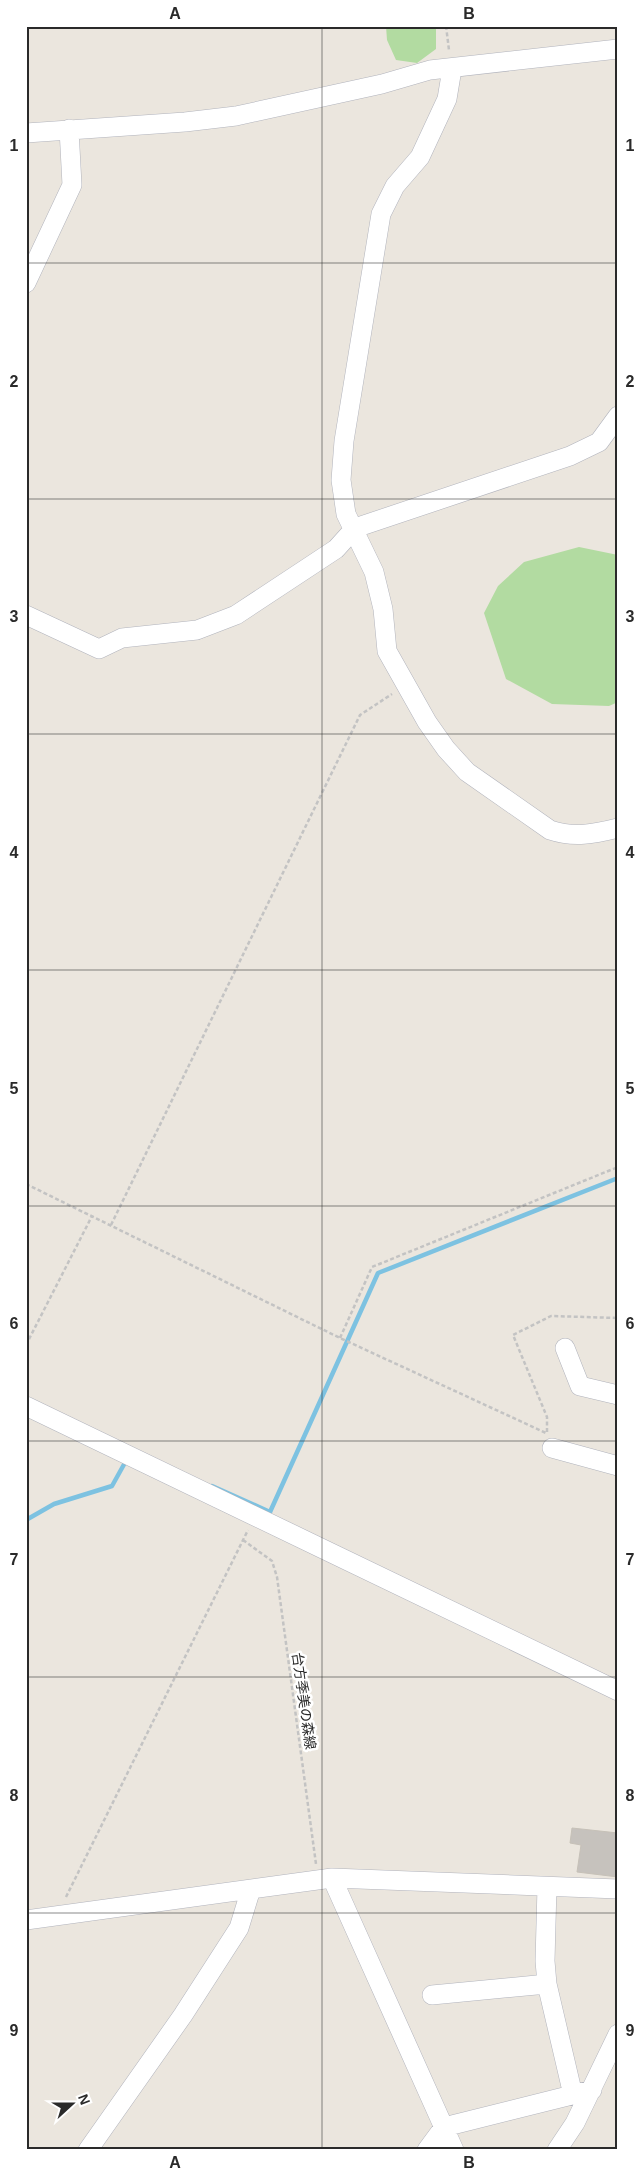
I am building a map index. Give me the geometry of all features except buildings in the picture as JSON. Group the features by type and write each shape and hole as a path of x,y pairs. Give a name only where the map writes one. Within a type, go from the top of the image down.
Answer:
{"street":[{"path":"26,133 185,122 236,116 382,84 430,70 618,49"},
{"path":"452,69 446,99 420,157 395,186 381,214 344,441 341,480 346,514 374,572 384,608 387,651 432,729 467,772 550,830 563,834 581,835 618,828"},
{"path":"26,283 72,185 69,129"},
{"path":"26,615 99,648 122,638 197,630 236,615 336,549 354,528 570,456 599,442 618,416"},
{"path":"565,1348 580,1386 618,1395"},
{"path":"26,1406 254,1518 399,1585 618,1691"},
{"path":"552,1448 618,1466"},
{"path":"325,1879 454,2150"},
{"path":"26,1920 325,1879 618,1889"},
{"path":"88,2150 183,2015 239,1928 252,1888"},
{"path":"547,1888 545,1961 547,1984 573,2095"},
{"path":"432,1995 547,1984"},
{"path":"557,2150 575,2123 618,2034"},
{"path":"427,2150 444,2127 592,2090"}],"path":[{"path":"446,26 452,69"},
{"path":"111,1225 360,715 406,685"},
{"path":"340,1338 372,1267 618,1168"},
{"path":"26,1184 340,1338 547,1433 552,1448"},
{"path":"26,1345 92,1216"},
{"path":"58,1915 254,1518"},
{"name":"台方季美の森線","path":"244,1540 272,1561 277,1577 325,1879"}],"green space":[{"path":"386,26 436,26 436,49 417,63 396,60 387,40"},
{"path":"579,547 618,555 618,702 609,706 552,704 506,679 484,613 498,586 524,562"}],"waterway":[{"path":"212,1486 270,1512 378,1273 618,1178"},
{"path":"26,1520 54,1504 112,1486 127,1459"}]}
